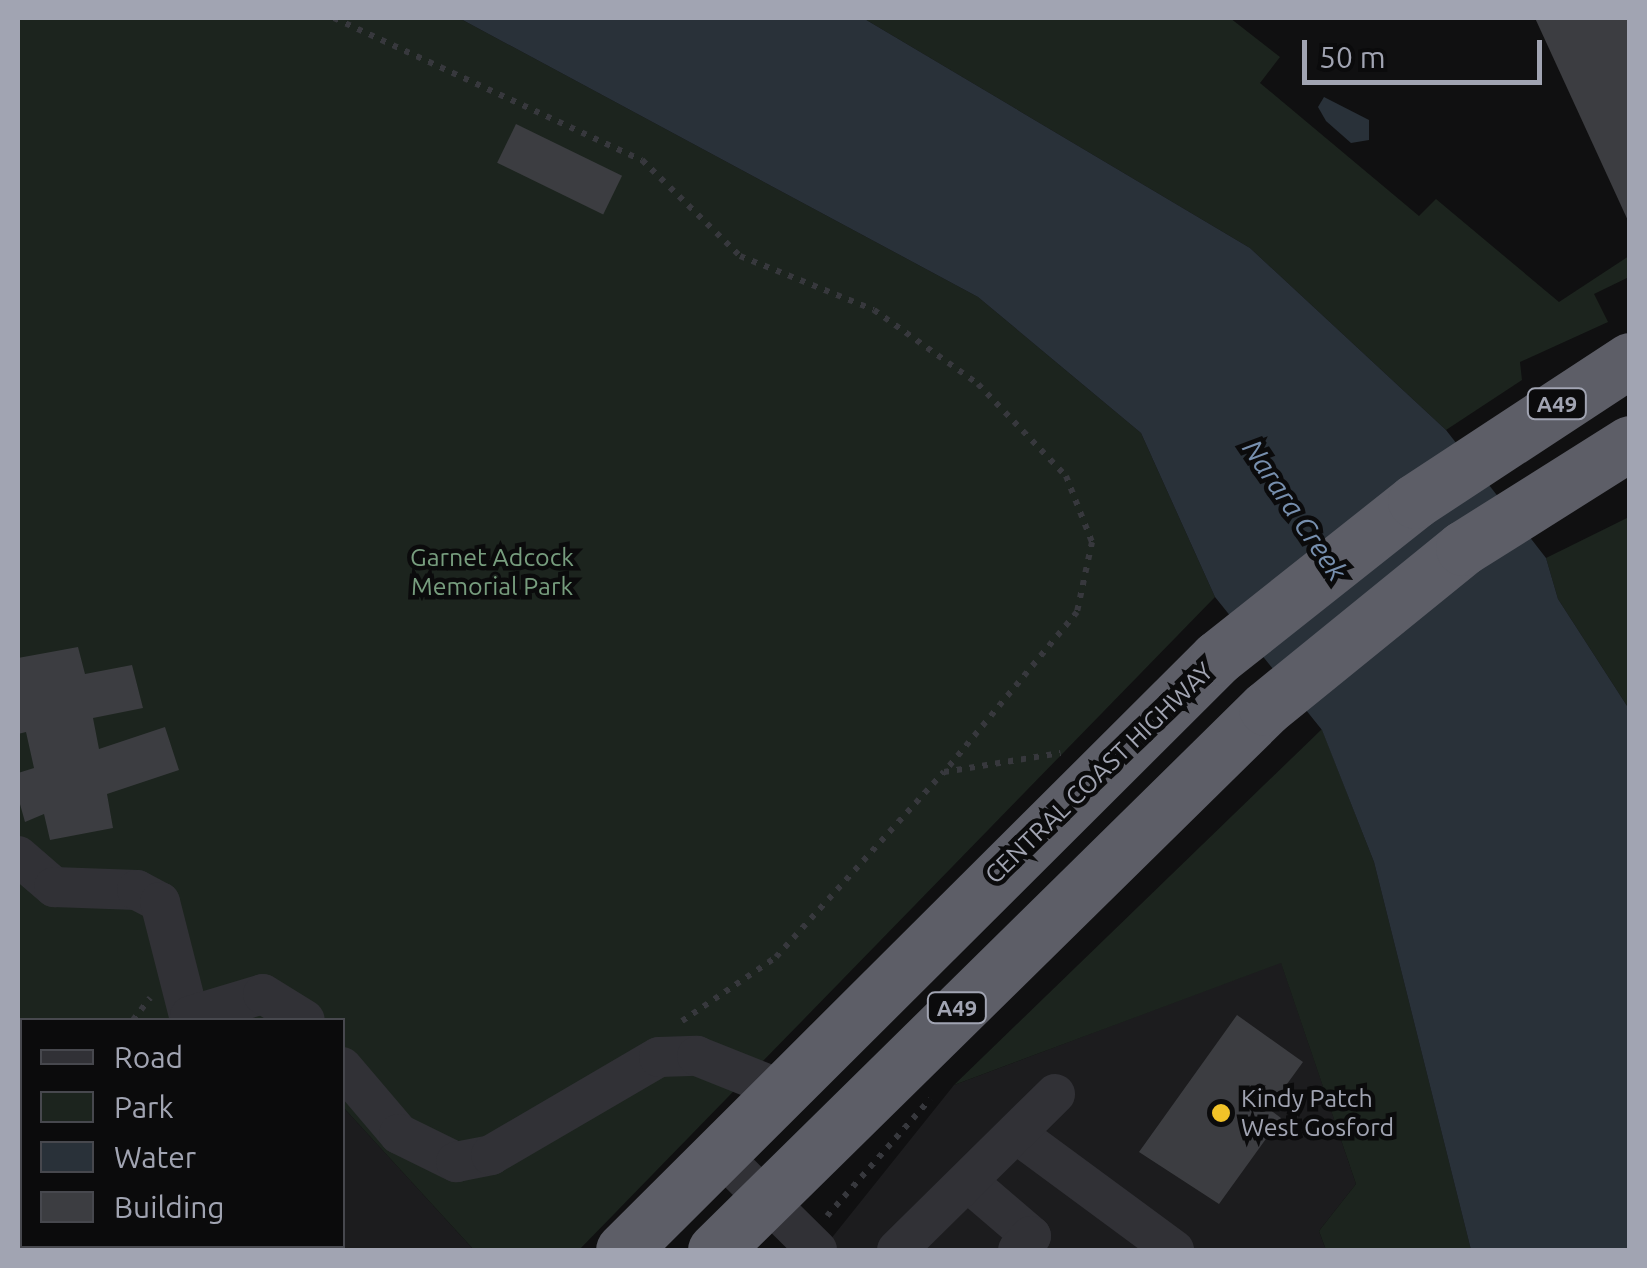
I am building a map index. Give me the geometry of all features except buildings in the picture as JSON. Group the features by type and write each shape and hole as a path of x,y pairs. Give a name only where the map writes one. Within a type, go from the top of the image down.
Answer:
{"highway":[{"name":"CENTRAL COAST HIGHWAY","path":"623,1250 1217,658 1486,452 1630,360"},
{"name":"A49","path":"714,1250 1266,708 1539,496 1630,444"}],"lane":[{"path":"18,856 54,886 137,890 160,902 190,1018 263,994 302,1018"},
{"path":"345,1071 399,1134 456,1162 491,1155 660,1057 697,1056 782,1090"},
{"path":"897,1250 1018,1135 1055,1094"},
{"path":"1018,1135 1174,1250"},
{"path":"719,1153 818,1250"},
{"path":"968,1182 1034,1246"}],"path":[{"path":"334,18 642,160 740,256 874,310 978,384 1066,476 1092,542 1077,612 944,772 776,957 664,1034"},
{"path":"944,772 1040,762 1070,749"}],"shaded area":[{"path":"1281,962 1356,1184 1319,1231 1326,1250 822,1250 954,1085"},
{"path":"345,1109 474,1250 111,1250 345,1248"}],"green space":[{"name":"Garnet Adcock Memorial Park","path":"18,18 459,18 978,297 1141,433 1215,597 579,1250 474,1250 345,1109 345,1018 20,1018 20,1248 67,1248 18,1250"},
{"path":"863,18 1230,18 1280,57 1260,83 1419,216 1436,199 1559,302 1629,256 1629,277 1594,294 1608,322 1520,362 1522,380 1446,430 1250,248"},
{"path":"1629,517 1629,709 1558,599 1546,558"},
{"path":"1322,729 1374,862 1471,1250 1326,1250 1319,1231 1356,1184 1281,963 954,1085"}],"water":[{"name":"Narara Creek","path":"459,18 863,18 1250,248 1446,430 1546,558 1558,599 1629,709 1629,1250 1471,1250 1374,862 1322,730 1215,597 1141,433 978,297"},
{"path":"1324,97 1369,120 1369,140 1351,143 1326,121 1318,107"}],"place":[{"name":"Kindy Patch West Gosford","path":"1221,1113"}]}
